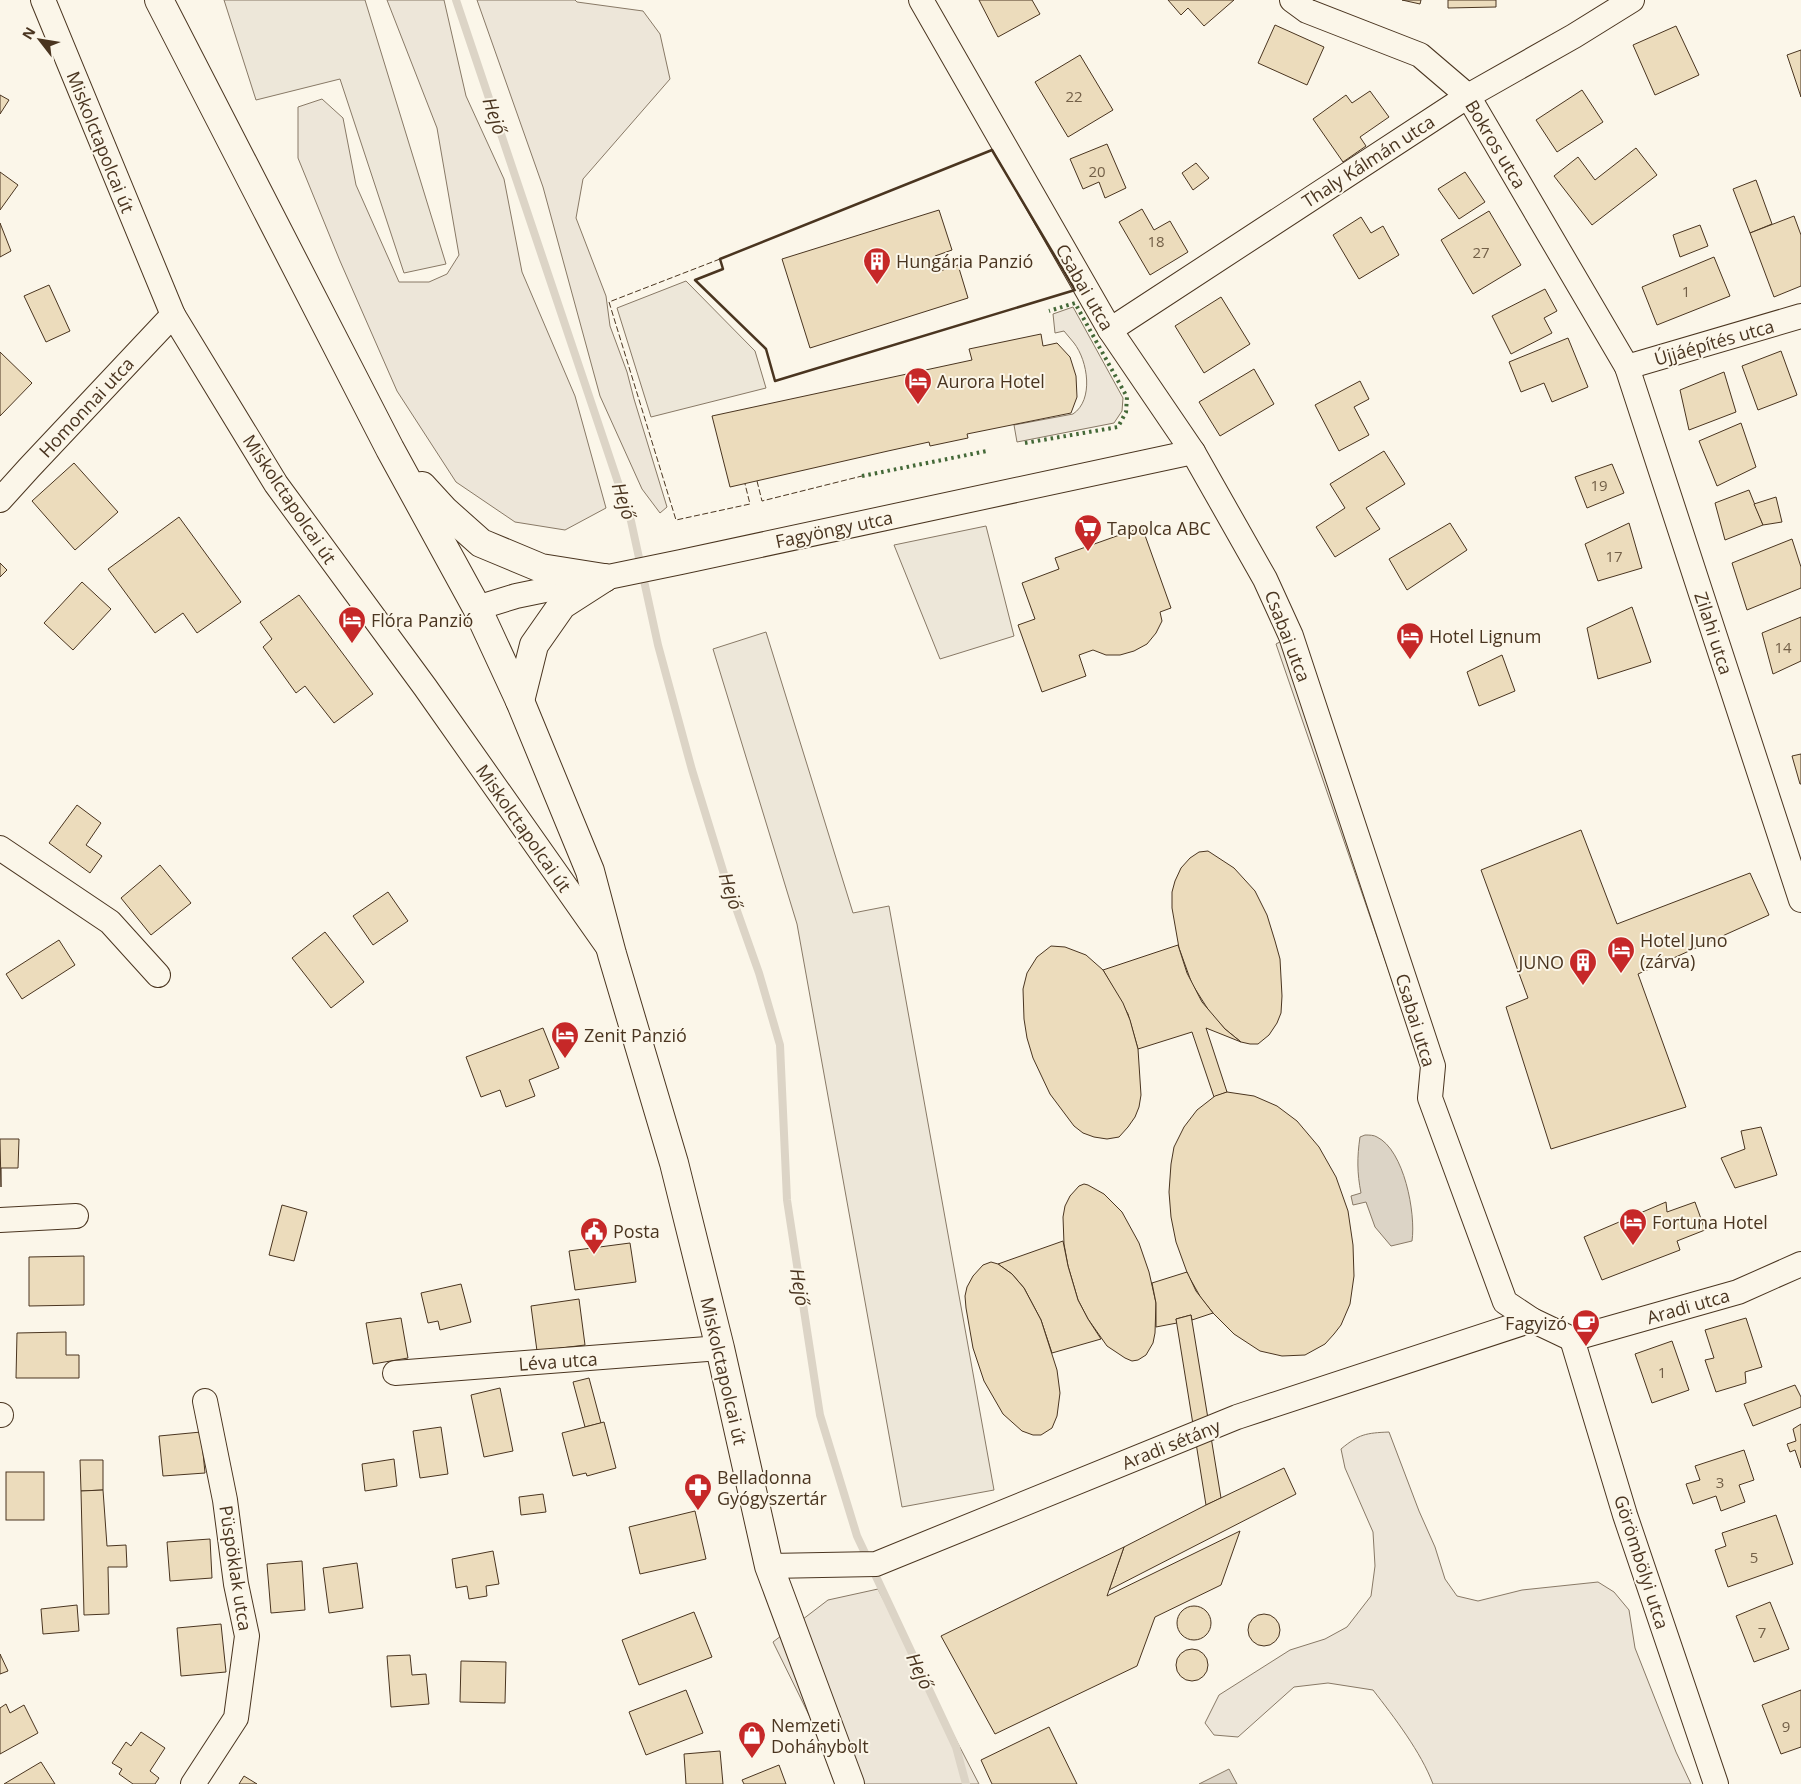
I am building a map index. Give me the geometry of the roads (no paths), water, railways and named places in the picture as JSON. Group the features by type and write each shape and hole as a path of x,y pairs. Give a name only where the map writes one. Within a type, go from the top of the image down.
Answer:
{"street":[{"name":"Miskolctapolcai út","path":"43,0 173,315 276,484 425,687 612,954"},
{"name":"Miskolctapolcai út","path":"159,0 390,449 477,608 520,701 590,871 612,954 674,1163 720,1348 768,1566 850,1784"},
{"name":"Csabai utca","path":"921,0 1110,330 1192,452 1265,579 1291,636 1433,1066 1430,1098 1505,1302 1532,1320"},
{"name":"Bokros utca","path":"1292,0 1307,12 1420,55 1468,96 1627,367"},
{"name":"Thaly Kálmán utca","path":"1110,330 1468,96 1574,36 1632,0"},
{"name":"Homonnai utca","path":"0,500 173,315"},
{"name":"Újjáépítés utca","path":"1627,367 1801,316"},
{"name":"Zilahi utca","path":"1627,367 1801,900"},
{"path":"390,449 444,510 481,543 541,568 604,578"},
{"name":"Fagyöngy utca","path":"477,608 516,596 1192,452"},
{"path":"520,701 534,645 562,605 604,578"},
{"path":"0,848 110,922 158,975"},
{"path":"0,1220 76,1216"},
{"name":"Aradi utca","path":"1572,1339 1738,1292 1801,1264"},
{"path":"1532,1320 1572,1339"},
{"name":"Aradi sétány","path":"768,1566 876,1564 1238,1418 1532,1320"},
{"name":"Görömbölyi utca","path":"1572,1339 1625,1515 1716,1784"},
{"name":"Léva utca","path":"395,1373 720,1348"},
{"name":"Püspöklak utca","path":"194,1784 236,1718 247,1636 236,1584 225,1500 205,1401"}],"waterway":[{"name":"Hejő","path":"456,0 631,521 658,645 692,770 724,874 759,973 780,1045 787,1200 820,1415 857,1536 956,1747 966,1784"}],"place":[{"name":"Hungária Panzió","path":"877,285"},
{"name":"Aurora Hotel","path":"918,405"},
{"name":"Tapolca ABC","path":"1088,552"},
{"name":"Flóra Panzió","path":"352,644"},
{"name":"Hotel Lignum","path":"1410,660"},
{"name":"Hotel Juno (zárva)","path":"1621,974"},
{"name":"JUNO","path":"1583,986"},
{"name":"Zenit Panzió","path":"565,1059"},
{"name":"Fortuna Hotel","path":"1633,1246"},
{"name":"Posta","path":"594,1255"},
{"name":"Fagyizó","path":"1586,1347"},
{"name":"Belladonna Gyógyszertár","path":"698,1511"},
{"name":"Nemzeti Dohánybolt","path":"752,1759"}]}
